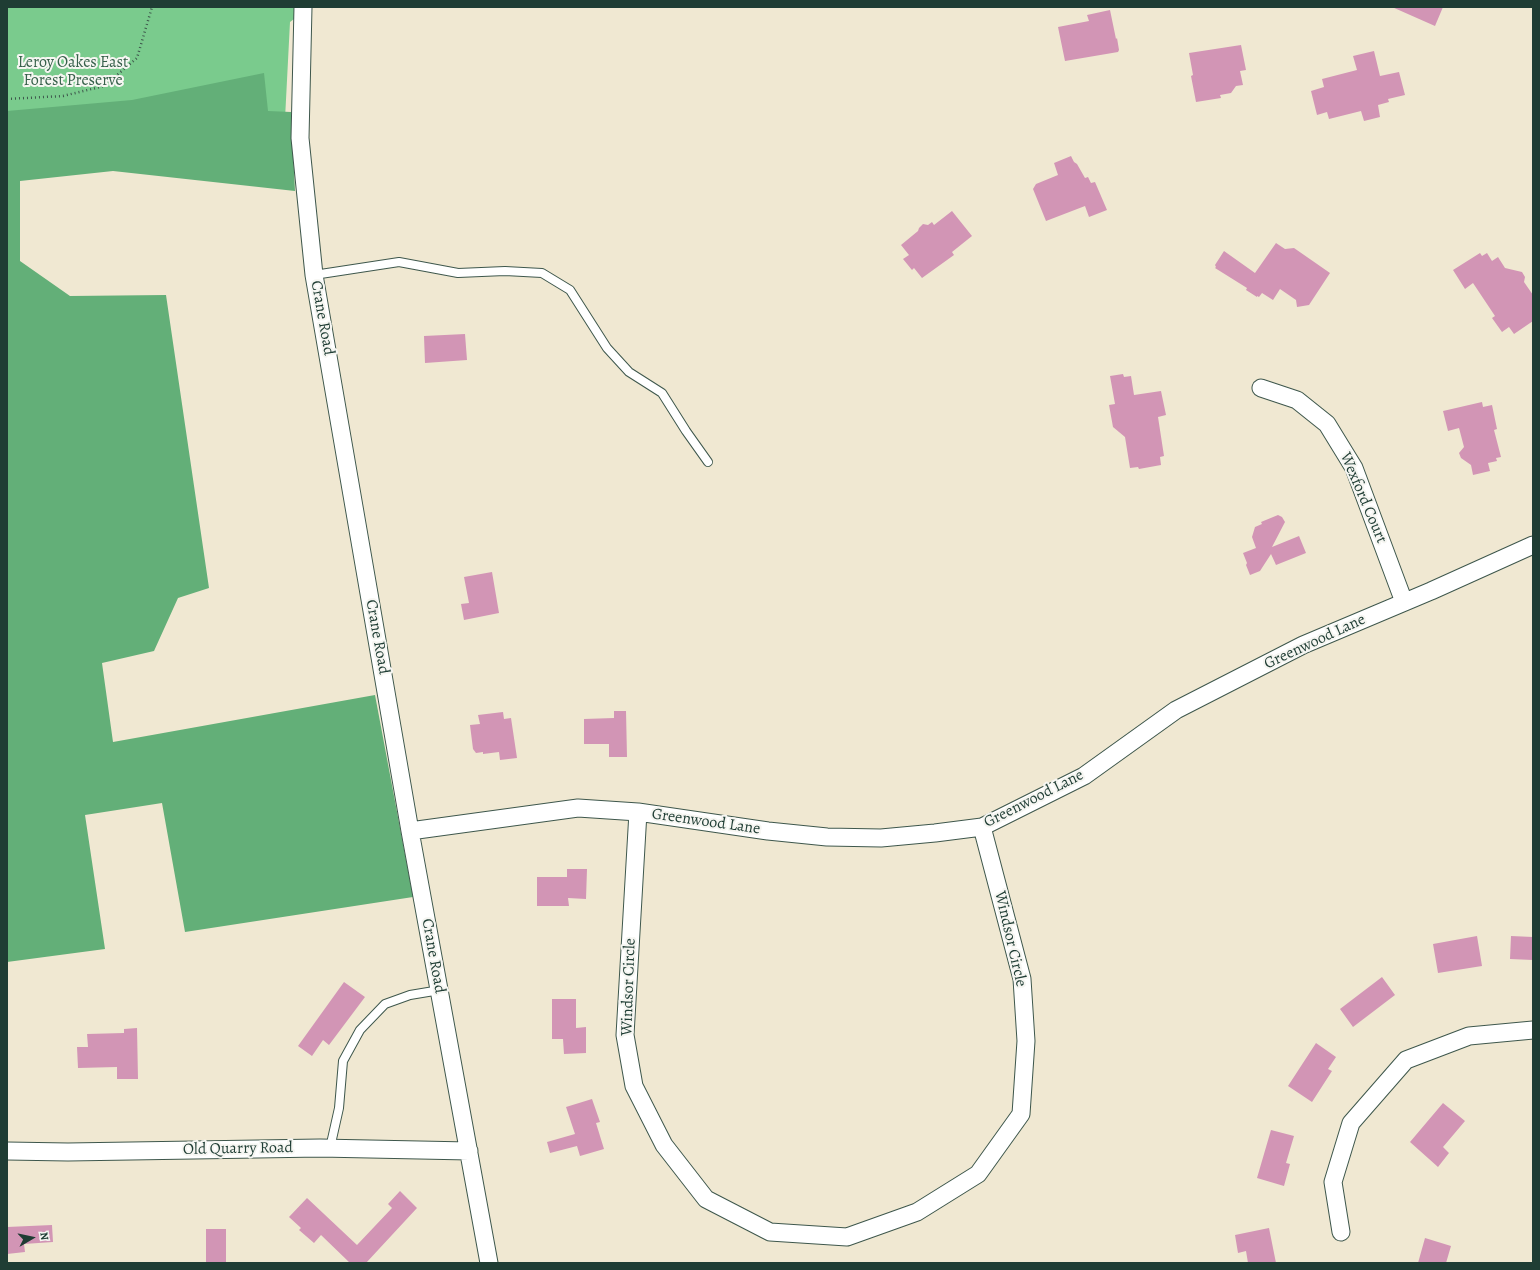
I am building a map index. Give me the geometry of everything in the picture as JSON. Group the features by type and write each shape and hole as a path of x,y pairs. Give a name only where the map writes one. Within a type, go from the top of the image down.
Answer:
{"street":[{"name":"Crane Road","path":"303,7 300,138 314,276 410,831 440,990 488,1263"},
{"name":"Wexford Court","path":"1261,388 1297,400 1327,424 1354,468 1404,602"},
{"name":"Greenwood Lane","path":"410,831 578,808 638,812 768,831 828,837 881,838 982,827 1084,776 1176,710 1302,645 1533,545"},
{"name":"Windsor Circle","path":"638,812 626,1034 634,1086 664,1145 706,1199 770,1232 847,1237 917,1212 978,1174 1021,1114 1026,1042 1022,979 982,827"},
{"path":"1341,1232 1333,1182 1351,1123 1406,1060 1469,1036 1533,1030"},
{"name":"Old Quarry Road","path":"7,1151 68,1152 330,1148 469,1151"}],"lane":[{"path":"314,276 399,262 458,273 505,271 542,273 570,290 607,348 629,372 662,393 708,462"},
{"path":"330,1148 339,1108 343,1061 360,1030 385,1004 410,995 440,990"}],"path":[{"path":"7,99 62,96 104,86 137,58 152,7"}],"green space":[{"name":"Leroy Oakes East Forest Preserve","path":"7,7 298,7 298,16 290,22 285,119 7,143"},
{"path":"264,73 268,111 291,112 295,191 113,171 20,181 20,261 70,296 166,295 209,588 178,598 154,651 102,663 113,742 375,695 413,897 185,932 162,803 85,815 105,949 7,962 7,111 132,100"}],"building":[{"path":"1392,7 1443,7 1435,26"},
{"path":"1110,10 1116,39 1117,38 1118,52 1065,61 1058,27 1089,21 1087,15"},
{"path":"1241,45 1246,70 1240,71 1243,85 1236,86 1231,93 1220,95 1221,98 1196,102 1191,76 1193,75 1189,53"},
{"path":"1374,51 1380,76 1399,72 1405,95 1388,99 1389,102 1378,105 1380,117 1364,121 1361,111 1329,119 1327,112 1317,115 1311,91 1324,87 1322,79 1357,70 1353,56"},
{"path":"1071,156 1085,178 1088,177 1091,183 1095,182 1107,210 1089,217 1085,206 1046,221 1033,189 1036,184 1058,175 1054,163"},
{"path":"952,211 972,236 952,252 954,255 922,278 914,268 912,270 903,259 909,255 901,245 918,231 923,224 928,225 932,222 934,225"},
{"path":"1276,243 1285,249 1294,248 1330,273 1309,305 1297,307 1296,300 1280,289 1273,300 1262,293 1259,297 1257,297 1246,290 1247,288 1215,268 1215,265 1224,251 1255,273"},
{"path":"1480,253 1482,256 1487,253 1492,261 1498,257 1505,268 1522,272 1525,277 1524,282 1533,295 1533,321 1514,334 1509,327 1502,332 1492,318 1495,316 1473,283 1465,289 1453,270"},
{"path":"465,334 467,360 425,363 424,336"},
{"path":"1123,374 1124,377 1131,376 1134,395 1161,391 1166,415 1158,417 1164,456 1160,457 1161,465 1139,469 1138,467 1130,468 1125,437 1113,427 1109,405 1115,404 1110,376"},
{"path":"1482,402 1483,407 1492,405 1497,429 1494,430 1501,457 1496,458 1497,461 1488,463 1490,471 1473,475 1471,465 1461,458 1459,453 1464,447 1459,428 1448,431 1443,411"},
{"path":"1278,515 1282,517 1285,522 1272,547 1299,536 1306,553 1276,565 1271,554 1260,571 1250,575 1243,553 1256,548 1252,537 1255,527 1262,524 1261,522"},
{"path":"492,572 499,613 464,620 461,604 469,603 464,577"},
{"path":"614,711 626,711 627,757 609,757 609,744 584,744 584,719 614,718"},
{"path":"503,712 504,719 511,718 517,758 500,760 499,752 483,754 483,752 476,753 473,749 470,725 480,724 478,715"},
{"path":"567,869 587,869 586,899 568,898 569,906 537,906 537,877 567,877"},
{"path":"1477,936 1482,966 1438,973 1433,944"},
{"path":"1511,936 1533,937 1533,960 1510,959"},
{"path":"1382,977 1395,995 1353,1027 1340,1009"},
{"path":"344,982 365,997 329,1045 323,1040 312,1056 298,1046"},
{"path":"552,999 576,999 576,1028 586,1027 586,1053 564,1054 563,1039 552,1039"},
{"path":"137,1028 138,1079 117,1079 117,1067 78,1068 77,1047 88,1047 87,1034 124,1033 124,1029"},
{"path":"1316,1043 1336,1057 1328,1069 1332,1071 1312,1102 1288,1086"},
{"path":"592,1099 600,1122 596,1123 604,1149 580,1156 577,1146 550,1153 547,1142 575,1134 566,1107"},
{"path":"1443,1103 1465,1121 1443,1147 1449,1153 1438,1167 1410,1142"},
{"path":"1271,1130 1294,1136 1286,1163 1290,1164 1284,1186 1257,1178"},
{"path":"400,1191 417,1208 366,1263 350,1263 321,1235 314,1243 299,1230 301,1228 289,1217 307,1198 357,1245 392,1208 388,1204"},
{"path":"52,1225 53,1242 24,1244 25,1252 7,1254 7,1227"},
{"path":"1269,1228 1276,1263 1248,1263 1246,1251 1238,1253 1235,1235"},
{"path":"206,1229 226,1229 226,1263 206,1263"},
{"path":"1425,1238 1451,1246 1446,1263 1418,1263"}]}
